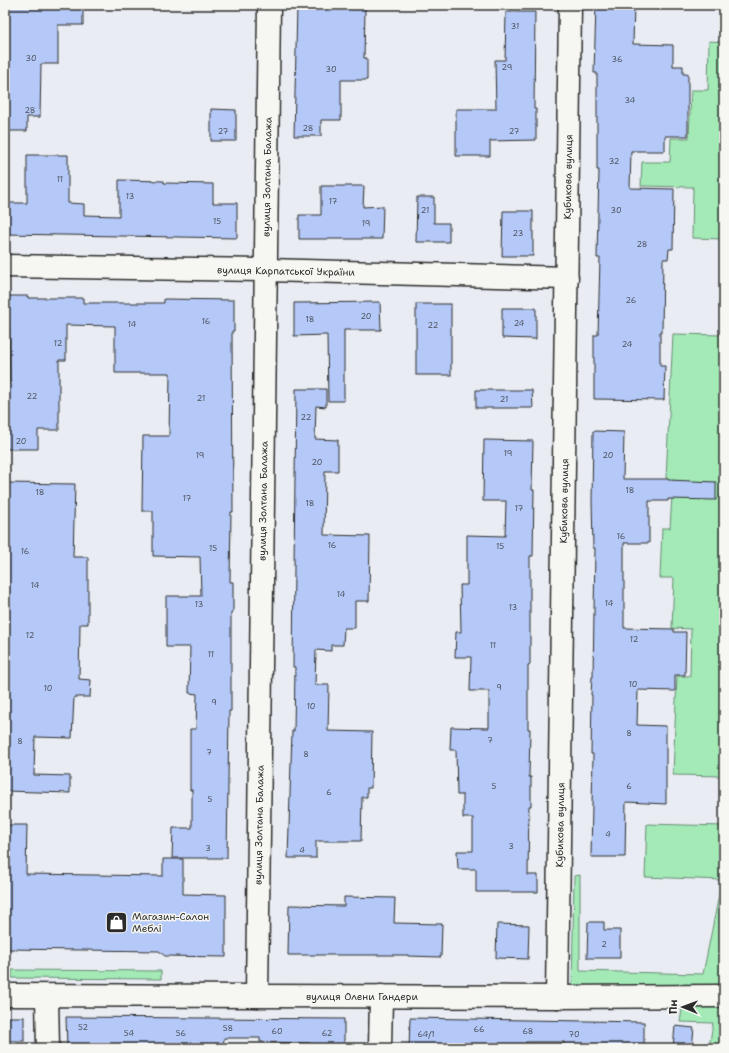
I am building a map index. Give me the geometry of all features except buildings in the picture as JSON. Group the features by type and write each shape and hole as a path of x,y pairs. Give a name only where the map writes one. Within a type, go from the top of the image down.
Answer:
{"street":[{"name":"вулиця Золтана Балажа","path":"257,996 269,5"},
{"name":"Кубикова вулиця","path":"557,997 570,5"},
{"name":"вулиця Карпатської України","path":"5,266 266,270 567,278"},
{"name":"вулиця Олени Гандери","path":"5,995 557,997 718,996"},
{"path":"47,996 48,1048"},
{"path":"380,1048 381,996"}],"green space":[{"path":"709,41 724,42 724,316 721,316 723,239 692,238 693,187 641,186 642,162 670,162 671,138 689,138 691,90 708,90"},
{"path":"673,334 724,335 724,776 673,775 677,676 690,676 691,629 672,628 674,578 660,578 662,528 670,528 673,479 666,478"},
{"path":"647,824 724,826 724,989 572,988 574,876 580,875 580,971 703,974 722,880 645,877"},
{"path":"12,970 161,971 161,979 12,978"},
{"path":"683,1003 724,1003 724,1048 709,1048 713,1023 680,1022"}],"place":[{"name":"Магазин-Салон Меблі","path":"116,922"}]}
